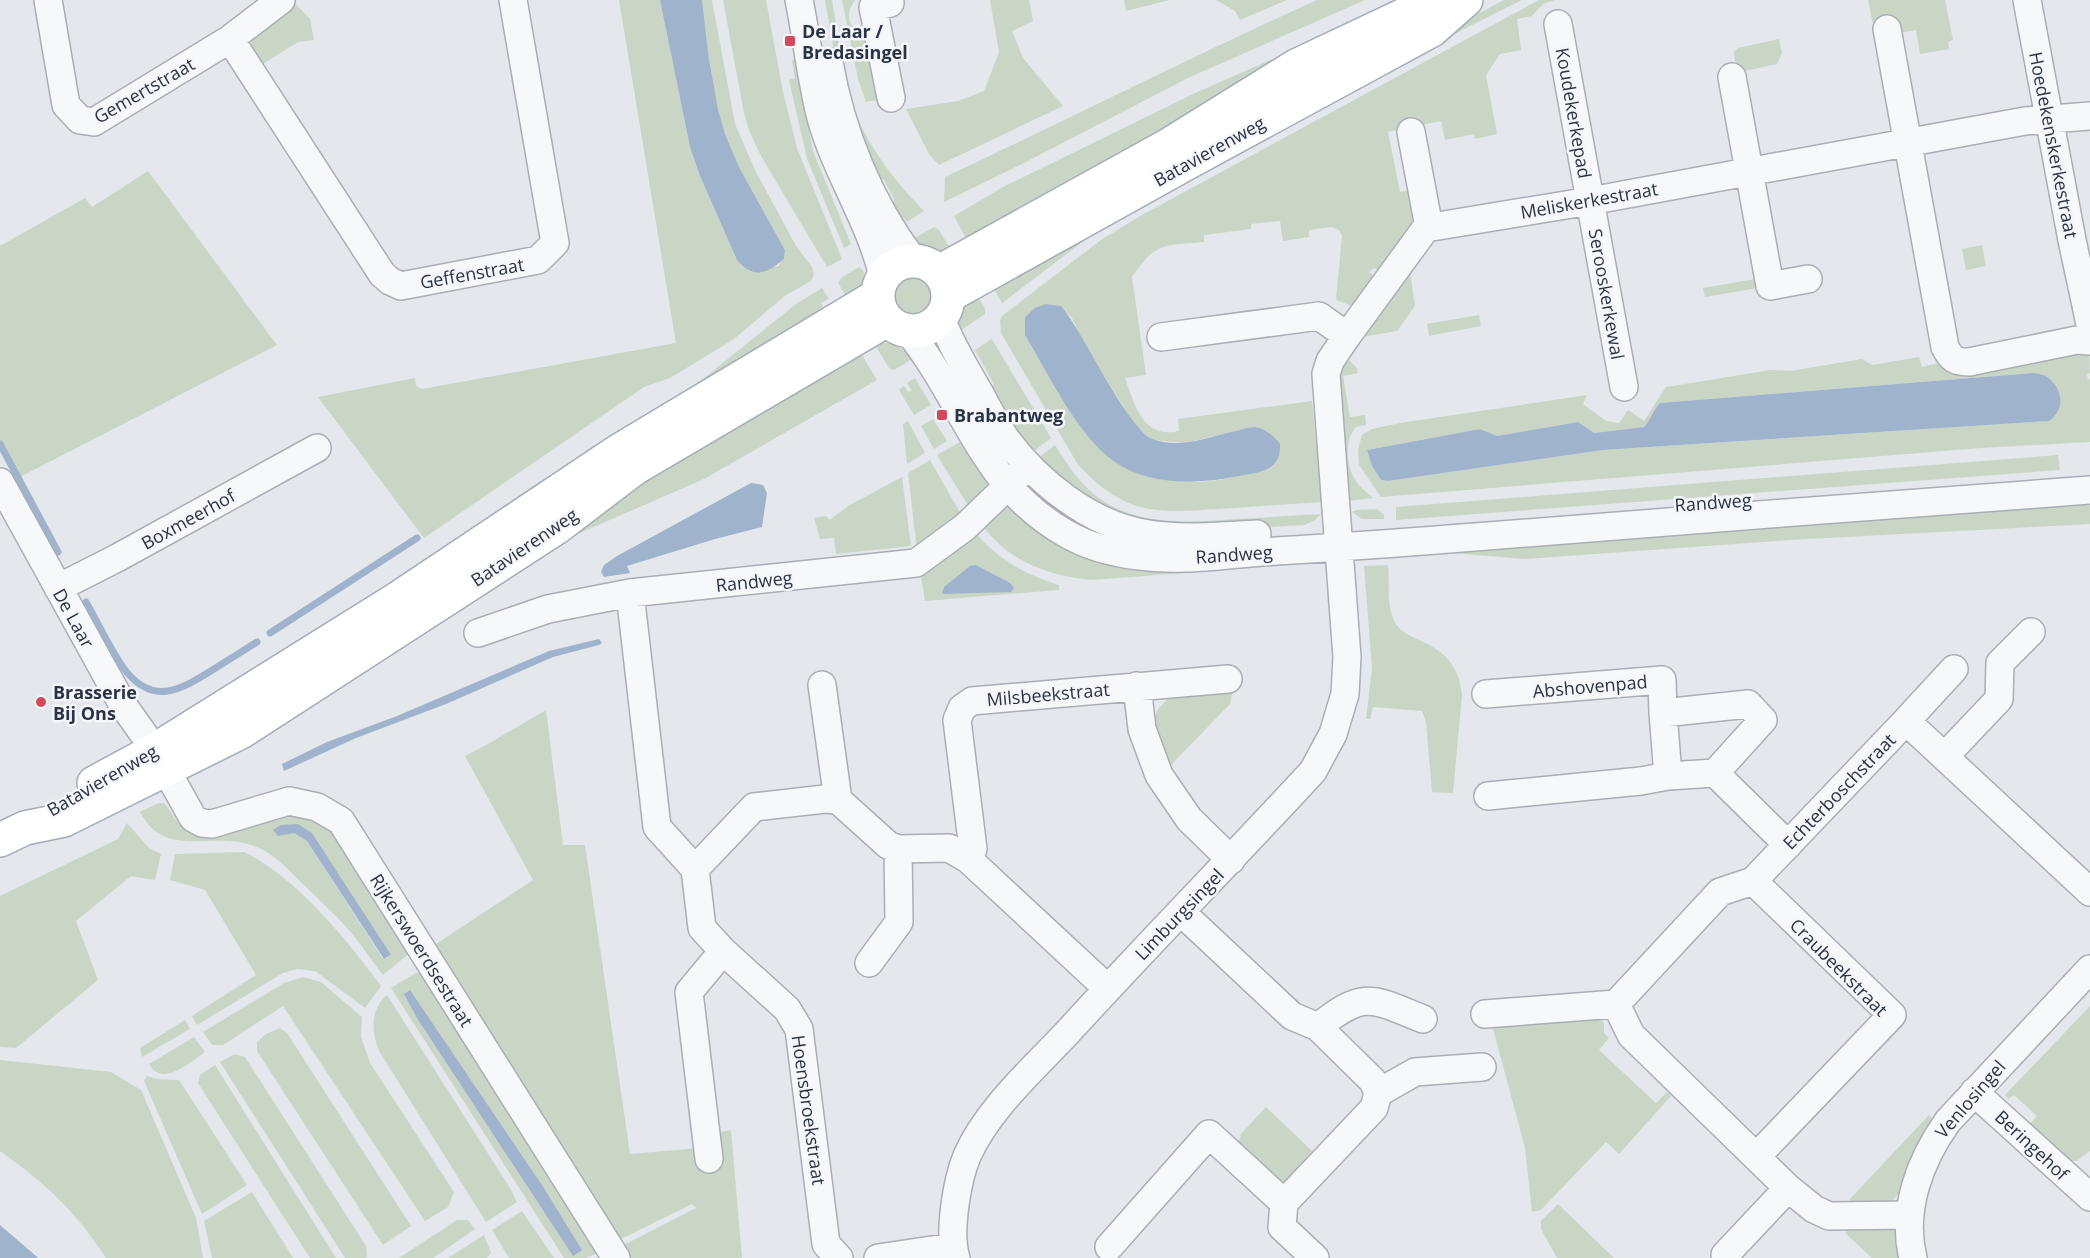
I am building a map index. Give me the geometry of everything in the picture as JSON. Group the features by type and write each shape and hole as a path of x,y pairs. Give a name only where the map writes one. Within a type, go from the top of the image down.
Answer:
{"main road":[{"name":"Batavierenweg","path":"935,287 1296,66 1421,7 1465,0"},
{"path":"902,262 935,287 926,329 889,306 891,267 902,262"},
{"name":"Batavierenweg","path":"13,834 64,820 161,760 241,732 556,528 635,468 889,306"}],"street":[{"name":"Gemertstraat","path":"48,0 66,105 73,115 86,122 94,122 230,39 280,0"},
{"name":"Geffenstraat","path":"230,39 382,274 401,286 538,260 555,243 513,0"},
{"path":"799,0 821,118 843,176 878,252 889,306"},
{"path":"818,0 832,78 846,131 864,175 898,241 935,287"},
{"path":"889,0 890,3 873,7 891,98"},
{"name":"Hoedekenskerkestraat","path":"2026,0 2090,324"},
{"name":"Koudekerkepad","path":"1558,24 1590,201"},
{"path":"1887,29 1945,347 1951,358 1959,362 1969,362 2077,340 2090,341"},
{"path":"1732,77 1770,286 1808,279"},
{"name":"Meliskerkestraat","path":"1430,227 1590,201 2025,121 2090,116"},
{"path":"1337,538 1326,374 1330,361 1347,336 1426,228 1430,227 1411,132"},
{"name":"Serooskerkewal","path":"1590,201 1624,387"},
{"name":"Randweg","path":"935,287 950,343 1006,438 1029,465 1068,500 1109,524 1141,533 1182,538 1337,538 2090,490"},
{"name":"Randweg","path":"889,306 928,356 971,433 1007,487 1033,513 1066,534 1099,549 1140,556 1181,558 1337,538 2090,474"},
{"path":"1161,338 1319,316 1347,336"},
{"name":"Boxmeerhof","path":"58,588 316,448"},
{"name":"Randweg","path":"478,633 548,609 630,593 916,563 965,527 1029,465"},
{"name":"De Laar","path":"0,482 123,705 161,760"},
{"name":"Limburgsingel","path":"954,1252 957,1190 968,1155 990,1117 1107,988 1231,860 1313,771 1333,734 1345,694 1347,657 1337,538"},
{"path":"630,593 657,827 695,869 754,807 825,799 838,800 888,845 898,849 949,848 968,859 1107,988"},
{"path":"1945,756 1999,699 2000,663 2031,632"},
{"path":"1906,721 1954,669"},
{"name":"Milsbeekstraat","path":"968,859 973,849 957,720 962,708 972,701 1228,679"},
{"name":"Abshovenpad","path":"1486,694 1662,680 1668,776"},
{"path":"822,685 838,800"},
{"path":"1137,686 1142,729 1159,775 1189,819 1231,860"},
{"name":"Abshovenpad","path":"1663,712 1748,704 1763,720 1715,773"},
{"name":"Echterboschstraat","path":"1616,1004 1720,892 1753,881 1906,721 2090,892"},
{"name":"Rijkerswoerdsestraat","path":"161,760 194,818 202,823 212,824 289,801 317,807 340,821 616,1258"},
{"path":"1488,796 1715,773 1788,845"},
{"path":"869,963 899,922 898,849"},
{"name":"Hoensbroekstraat","path":"695,869 702,928 723,951 787,1009 799,1029 826,1244 839,1258"},
{"name":"Craubeekstraat","path":"1753,881 1892,1015 1756,1157"},
{"path":"1181,912 1292,1016 1318,1027 1373,1081 1378,1093 1374,1107 1284,1203 1282,1227 1315,1258"},
{"path":"709,1159 688,992 723,951"},
{"name":"Venlosingel","path":"1913,1258 1910,1215 1919,1174 1932,1142 1974,1092 2090,969"},
{"path":"1318,1027 1342,1008 1363,1000 1382,1002 1423,1019"},
{"path":"1485,1014 1616,1004 1631,1035 1788,1188 1814,1209 1829,1216 1910,1215"},
{"path":"1378,1093 1415,1072 1482,1067"},
{"name":"Beringehof","path":"1974,1092 2085,1183"},
{"path":"1109,1247 1209,1134 1284,1203"},
{"path":"1728,1258 1725,1255 1788,1188"},
{"path":"878,1258 954,1252"}],"green space":[{"path":"619,0 660,0 690,147 700,176 737,260 744,268 752,272 778,266 784,259 785,250 739,167 725,134 709,59 702,0 712,0 735,124 756,172 796,246 812,267 814,274 811,281 786,295 734,339 670,378 644,387 424,538 318,397 415,378 416,386 422,389 676,343"},
{"path":"723,0 766,0 783,92 797,148 842,259 827,267 761,156 750,133 744,113"},
{"path":"825,0 832,0 844,74 863,131 886,167 924,211 907,222 903,217 898,219 891,209 894,199 884,180 876,177 838,74"},
{"path":"842,0 855,0 849,12 850,22 857,30 869,34 883,99 866,102 858,79"},
{"path":"990,0 1029,0 1033,21 1012,31 1023,58 1063,106 939,165 929,154 906,109 958,101 984,91 999,52"},
{"path":"1124,0 1170,0 1126,11"},
{"path":"1216,0 1287,0 1240,20 1235,11"},
{"path":"1317,0 1365,0 1188,78 944,202 945,177"},
{"path":"1504,0 1522,0 1466,28 1102,228 1466,20"},
{"path":"1539,0 1555,0 1543,4 1532,16 1517,19 1521,50 1500,54 1486,75 1497,134 1475,139 1474,134 1445,140 1441,121 1388,132 1400,192 1415,189 1418,214 1378,270 1374,268 1369,272 1374,276 1355,307 1336,300 1342,235 1339,230 1331,227 1309,230 1309,237 1283,241 1280,221 1251,224 1251,229 1204,235 1204,242 1170,245 1155,251 1140,265 1132,277 1146,375 1125,378 1142,418 1157,430 1179,431 1178,419 1312,401 1316,444 1322,444 1326,498 1321,502 1188,511 1147,508 1128,503 1112,494 1077,463 1001,333 1000,320 1002,316 1101,240 1140,216","holes":["1046,304 1061,306 1072,318 1082,340 1134,424 1153,440 1185,443 1253,427 1266,431 1274,437 1277,462 1269,469 1220,480 1198,482 1152,477 1115,462 1086,434 1066,403"]},
{"path":"1868,0 1945,0 1953,40 1948,42 1949,49 1920,54 1916,30 1899,33 1874,29"},
{"path":"293,1 310,19 314,40 298,42 261,65 251,50 252,37"},
{"path":"1355,23 968,242 954,216 1003,187 1195,93"},
{"path":"1779,39 1782,53 1777,64 1740,72 1736,69 1734,52 1738,48"},
{"path":"792,60 795,60 813,151 851,244 844,248 807,159 789,80 795,78"},
{"path":"148,171 277,345 18,478 0,447 0,246 85,198 92,207"},
{"path":"934,227 939,230 954,255 931,252 913,239"},
{"path":"1101,228 1002,303 994,289"},
{"path":"1982,245 1986,266 1966,270 1962,249"},
{"path":"1409,265 1415,306 1397,331 1363,337 1362,331"},
{"path":"859,267 863,270 865,287 850,303 838,283 841,278"},
{"path":"913,277 921,278 927,283 932,289 932,305 927,311 921,316 913,317 905,316 899,311 894,305 893,297 894,289 899,283 905,278"},
{"path":"1755,279 1765,281 1764,287 1705,297 1703,288"},
{"path":"822,288 829,299 821,303 829,318 305,643 539,482 693,387 796,304"},
{"path":"975,291 985,309 985,314 957,333 957,320 961,310"},
{"path":"1479,315 1481,326 1429,336 1427,324"},
{"path":"992,339 1051,438 1034,451 1019,434 991,387 994,384 975,350"},
{"path":"879,342 898,347 912,359 894,370 889,368 875,345"},
{"path":"850,350 855,359 862,355 877,380 704,479 573,536 484,582"},
{"path":"2089,351 2090,373 2087,374 2088,380 2090,379 2090,442 1981,448 1381,497 1359,465 1358,450 1362,435 1372,429 1400,423 1587,395 1583,404 1606,421 1619,423 1628,410 1644,421 1666,387 1771,370 1790,371 1862,359 1872,365 1919,357 1922,367 1939,363 1947,372 1980,369","holes":["2033,373 2059,391 2060,402 2049,421 1603,450 1388,481 1381,480 1372,466 1367,450 1480,429 1497,436 1578,422 1593,433 1644,427 1660,403"]},
{"path":"1346,357 1357,368 1358,373 1343,376 1350,417 1365,415 1366,425 1356,427 1352,433 1348,448 1349,464 1355,479 1373,498 1347,501 1334,375"},
{"path":"915,378 931,405 914,415 899,390 904,386 908,392 912,391 907,383"},
{"path":"933,419 947,441 934,449 921,426"},
{"path":"908,421 925,453 907,464 903,424"},
{"path":"960,442 989,481 984,495 970,509 937,455"},
{"path":"1055,445 1070,468 1088,489 1103,501 1135,515 1151,519 1186,521 1321,514 1305,525 1181,532 1119,520 1034,461"},
{"path":"2058,455 2060,470 1396,520 1396,507"},
{"path":"930,460 962,516 917,551 908,473"},
{"path":"902,477 911,546 836,554 834,538 820,539 814,518 826,516 830,520 848,506"},
{"path":"2090,500 2090,524 1790,540 1525,559 1451,553 1397,554"},
{"path":"1014,509 1054,539 1319,560 1316,563 1092,580 1076,578 1045,571 1031,565 1017,558 993,538 982,525 998,510"},
{"path":"1377,509 1384,515 1384,519 1362,519 1352,512 1357,510"},
{"path":"975,532 1013,565 1059,585 1059,590 925,601 920,571"},
{"path":"1388,565 1391,611 1396,624 1406,634 1436,649 1449,661 1458,676 1462,695 1453,793 1432,792 1426,722 1422,711 1373,707 1370,719 1366,719 1372,668 1364,566"},
{"path":"1233,689 1230,704 1169,767 1155,733 1154,720 1158,709 1172,695"},
{"path":"546,710 563,845 585,845 630,1154 699,1148 716,1133 731,1130 742,1258 627,1258 620,1247 696,1208 692,1204 617,1241 430,948 533,880 465,756"},
{"path":"164,803 183,828 202,835 212,835 307,812 327,822 411,952 383,975 342,922 287,868 267,852 236,842 176,840 150,827 140,812","holes":["294,833 312,833 390,955 388,958 383,959 307,841"]},
{"path":"127,823 149,848 161,854 155,880 131,876 76,921 98,980 16,1048 0,1047 0,896 118,839"},
{"path":"244,852 264,863 301,893 336,930 381,986 365,1008 315,971 297,969 283,973 197,1025 192,1016 256,975 205,890 170,880 175,854"},
{"path":"416,973 429,974 604,1250 586,1258 564,1258 391,988","holes":["410,991 542,1185 573,1255 405,994"]},
{"path":"303,977 321,982 362,1017 361,1037 370,1063 454,1192 448,1207 425,1221 283,1006 223,1045 212,1045 203,1032 284,983"},
{"path":"387,995 517,1202 486,1222 379,1051 374,1036 375,1014 377,1007"},
{"path":"2090,1006 2090,1151 2077,1161 2066,1161 2026,1128 2037,1116 2014,1095 2008,1099 2005,1095"},
{"path":"1595,1014 1604,1023 1604,1033 1609,1038 1599,1050 1656,1103 1667,1092 1671,1096 1619,1154 1606,1142 1541,1210 1532,1212 1525,1148 1491,1021"},
{"path":"185,1020 190,1029 142,1057 140,1048"},
{"path":"280,1028 287,1033 411,1226 383,1245 257,1051 257,1042 266,1034"},
{"path":"194,1037 205,1052 185,1067 161,1074 149,1064"},
{"path":"235,1054 245,1057 366,1246 367,1257 345,1258 220,1062"},
{"path":"0,1060 111,1072 141,1090 196,1218 203,1258 106,1258 83,1226 59,1199 0,1151"},
{"path":"215,1065 336,1258 310,1258 198,1083 200,1075"},
{"path":"147,1076 179,1080 247,1185 202,1214 144,1081"},
{"path":"1266,1107 1312,1151 1305,1159 1306,1162 1284,1186 1233,1146"},
{"path":"1929,1115 1933,1120 1914,1148 1901,1191 1891,1202 1849,1207 1849,1200"},
{"path":"252,1192 293,1258 212,1258 204,1221"},
{"path":"1558,1204 1614,1258 1557,1258 1541,1229 1541,1221"},
{"path":"522,1211 554,1258 509,1258 492,1230"},
{"path":"457,1220 468,1220 475,1229 433,1258 399,1258"},
{"path":"1854,1224 1893,1228 1897,1235 1900,1258 1872,1258 1845,1233"},
{"path":"484,1235 491,1253 487,1258 448,1258"}],"water":[{"path":"660,0 702,0 709,59 725,134 739,167 785,250 784,259 766,271 749,270 737,260 700,176 690,147"},
{"path":"1046,304 1061,306 1119,401 1144,433 1155,440 1183,443 1254,427 1269,433 1280,444 1280,452 1275,464 1259,472 1228,478 1178,481 1145,476 1115,462 1101,451 1076,421 1025,335 1025,317 1035,308"},
{"path":"2033,373 2047,377 2059,393 2058,411 2049,421 1603,450 1388,481 1381,480 1372,466 1367,450 1480,429 1497,436 1578,422 1594,433 1644,427 1660,403"},
{"path":"751,483 763,485 767,493 762,527 627,566 630,573 604,577 601,572 604,565 617,556"},
{"path":"976,565 1010,583 1014,588 1011,592 943,594 944,587 970,566"},
{"path":"599,639 602,643 599,645 553,657 446,704 356,738 284,771 282,764 327,742 397,716 549,651"},
{"path":"298,824 312,833 391,955 384,959 307,841 294,833 278,836 273,830 281,825"},
{"path":"410,990 542,1185 582,1250 573,1256 417,1018 404,994"},
{"path":"0,1225 36,1256 38,1258 0,1258"}],"waterway":[{"path":"0,444 58,552"},
{"path":"270,633 417,538"},
{"path":"86,602 125,670 136,681 157,691 168,691 191,683 257,642"}],"place":[{"name":"De Laar / Bredasingel","path":"790,41"},
{"name":"Brabantweg","path":"942,415"},
{"name":"Brasserie Bij Ons","path":"41,702"}]}
